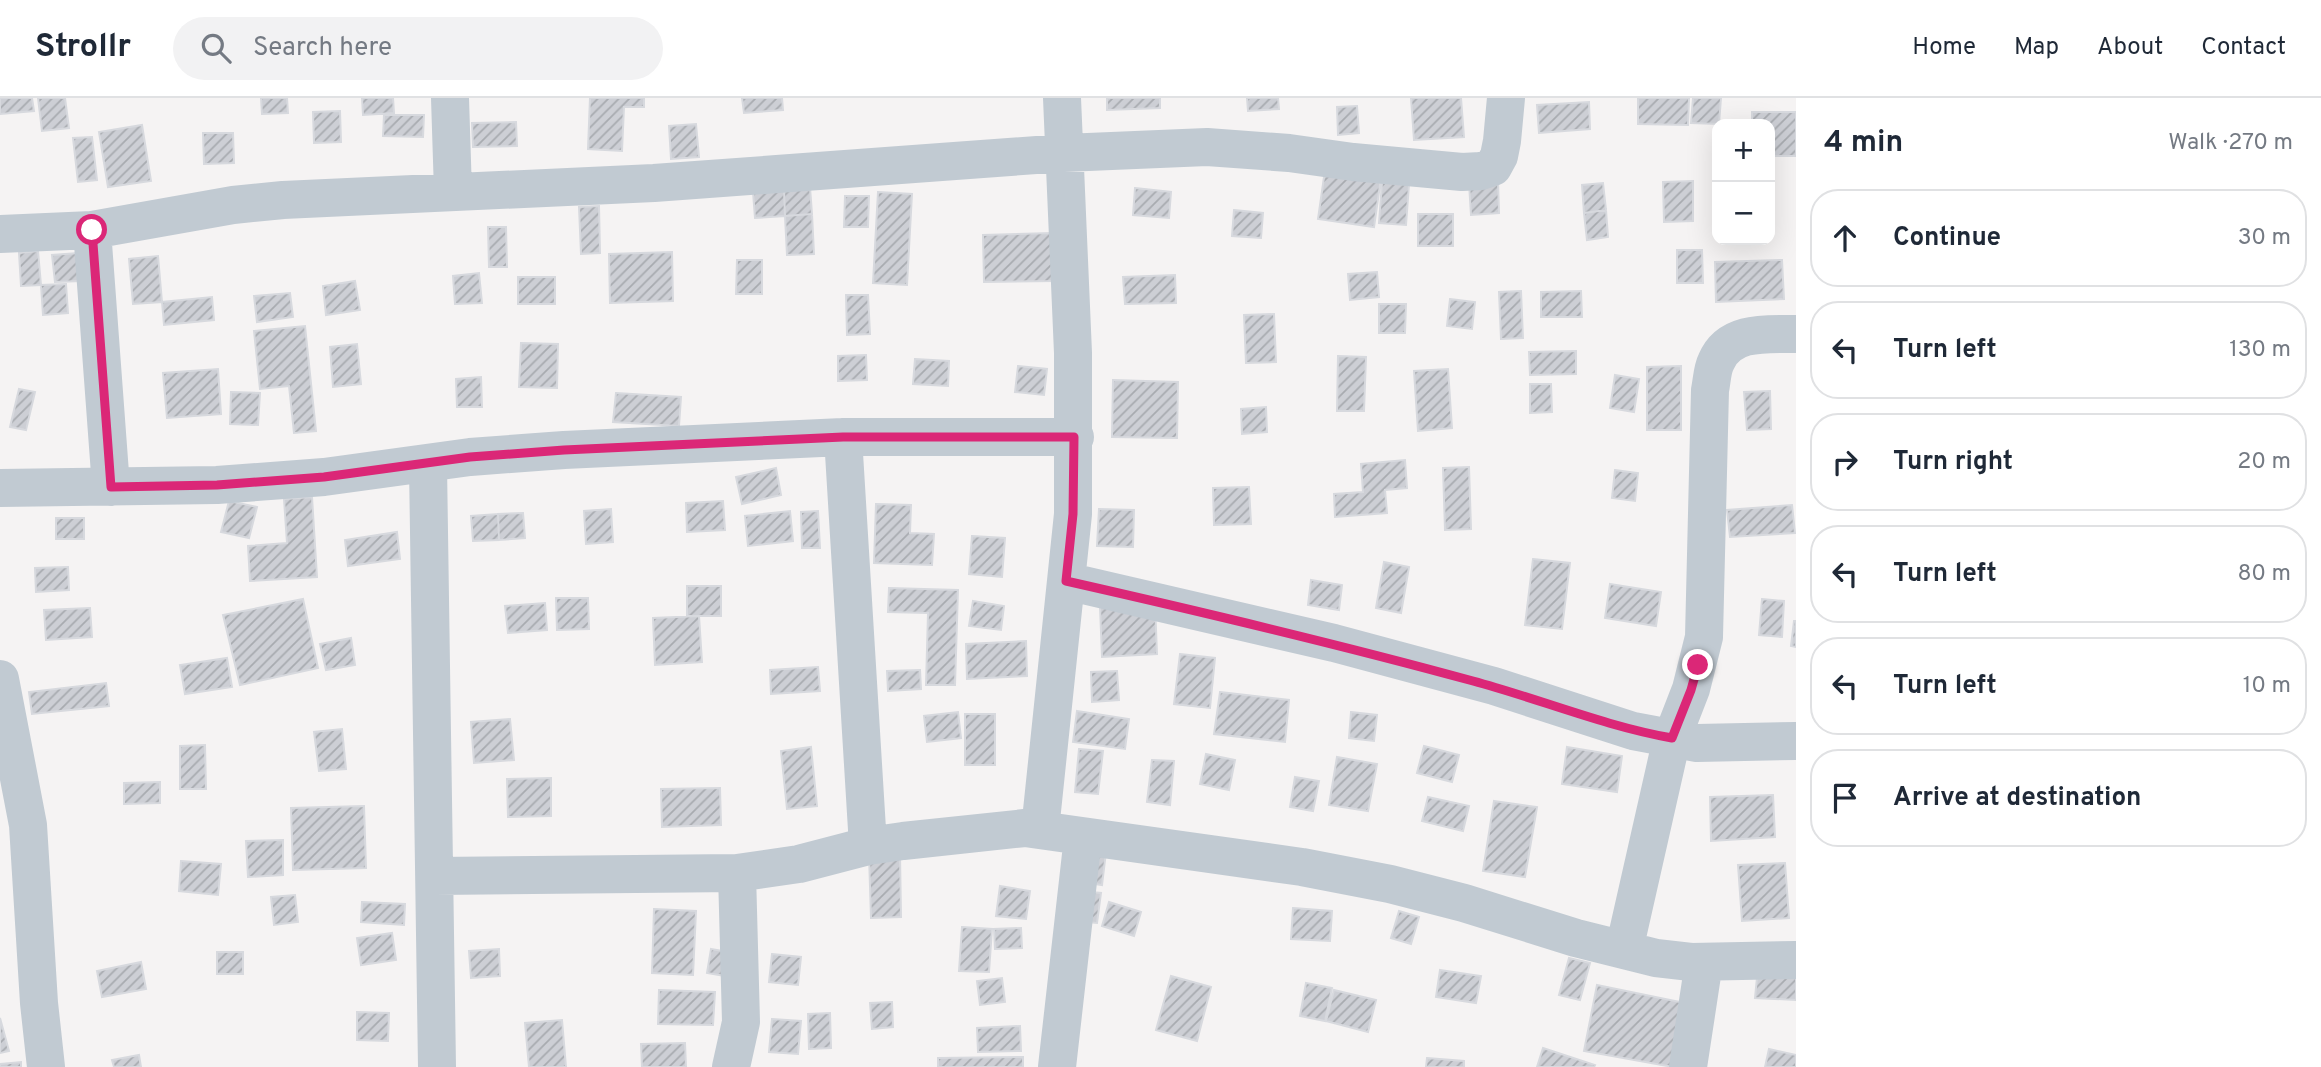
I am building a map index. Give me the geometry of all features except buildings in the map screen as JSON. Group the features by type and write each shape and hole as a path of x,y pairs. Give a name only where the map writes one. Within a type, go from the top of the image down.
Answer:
{"street":[{"path":"450,98 453,192"},
{"path":"1040,830 1073,514 1074,437 1062,98"},
{"path":"0,234 92,230 233,205 283,200 654,183 1064,153 1207,147 1289,153 1407,168 1481,171 1493,167 1499,156 1506,98"},
{"path":"92,230 111,487"},
{"path":"1624,950 1672,738 1691,690 1704,637 1710,390 1716,362 1726,346 1745,336 1796,334"},
{"path":"0,488 217,485 324,477 428,465 470,457 843,437 1074,437"},
{"path":"843,437 868,846"},
{"path":"428,465 437,1067"},
{"path":"1066,581 1334,643 1494,686 1633,731 1697,743 1796,741"},
{"path":"0,679 28,825 39,1003 46,1067"},
{"path":"435,876 737,873 799,864 868,846 996,830 1040,830 1302,867 1390,884 1464,903 1576,938 1656,958 1704,962 1796,960"},
{"path":"1057,1067 1083,836"},
{"path":"732,1067 741,1022 737,873"},
{"path":"1688,1067 1704,962"}],"route":[{"path":"92,230 111,487 217,485 324,477 428,465 470,457 564,450 843,437 1074,437 1073,514 1066,581 1334,643 1494,686 1633,731 1672,738 1698,665"}]}
